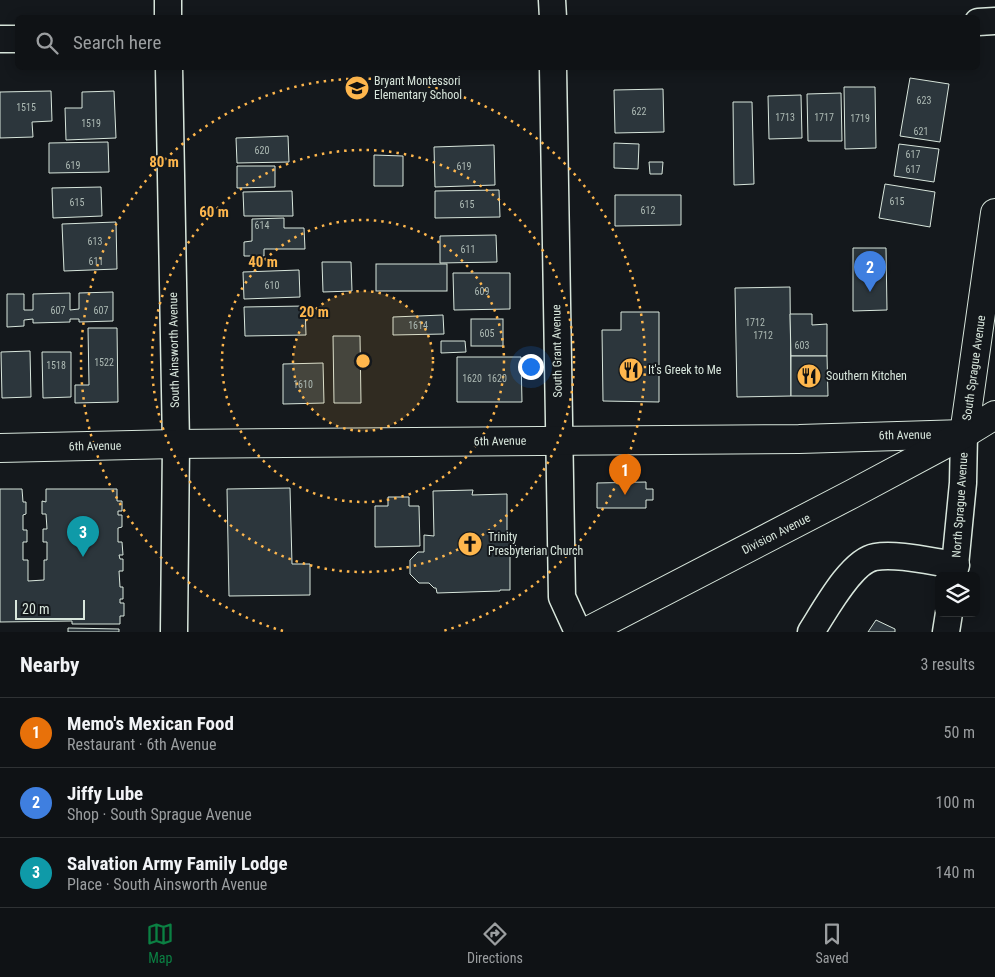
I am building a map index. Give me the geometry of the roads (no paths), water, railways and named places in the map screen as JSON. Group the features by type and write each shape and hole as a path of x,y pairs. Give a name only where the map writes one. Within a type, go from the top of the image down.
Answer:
{"main road":[{"name":"South Sprague Avenue","path":"964,434 989,311 995,213"},
{"path":"964,434 995,415"},
{"name":"6th Avenue","path":"0,448 176,444 799,438 964,434"},
{"name":"Division Avenue","path":"586,632 964,434"}],"street":[{"path":"168,0 168,15"},
{"path":"552,0 553,15"},
{"path":"980,22 995,22"},
{"path":"0,39 15,39"},
{"name":"South Ainsworth Avenue","path":"169,70 176,444 174,632"},
{"name":"South Grant Avenue","path":"553,70 562,597 578,632"},
{"name":"North Sprague Avenue","path":"955,570 963,483 964,434"},
{"path":"811,632 848,576 874,557 910,558 955,570"},
{"path":"946,632 948,617"}],"place":[{"name":"Bryant Montessori Elementary School","path":"357,88"},
{"name":"Jiffy Lube","path":"870,292"},
{"name":"It's Greek to Me","path":"631,370"},
{"name":"Southern Kitchen","path":"809,376"},
{"name":"Memo's Mexican Food","path":"625,495"},
{"name":"Trinity Presbyterian Church","path":"470,544"},
{"name":"Salvation Army Family Lodge","path":"83,557"}]}
